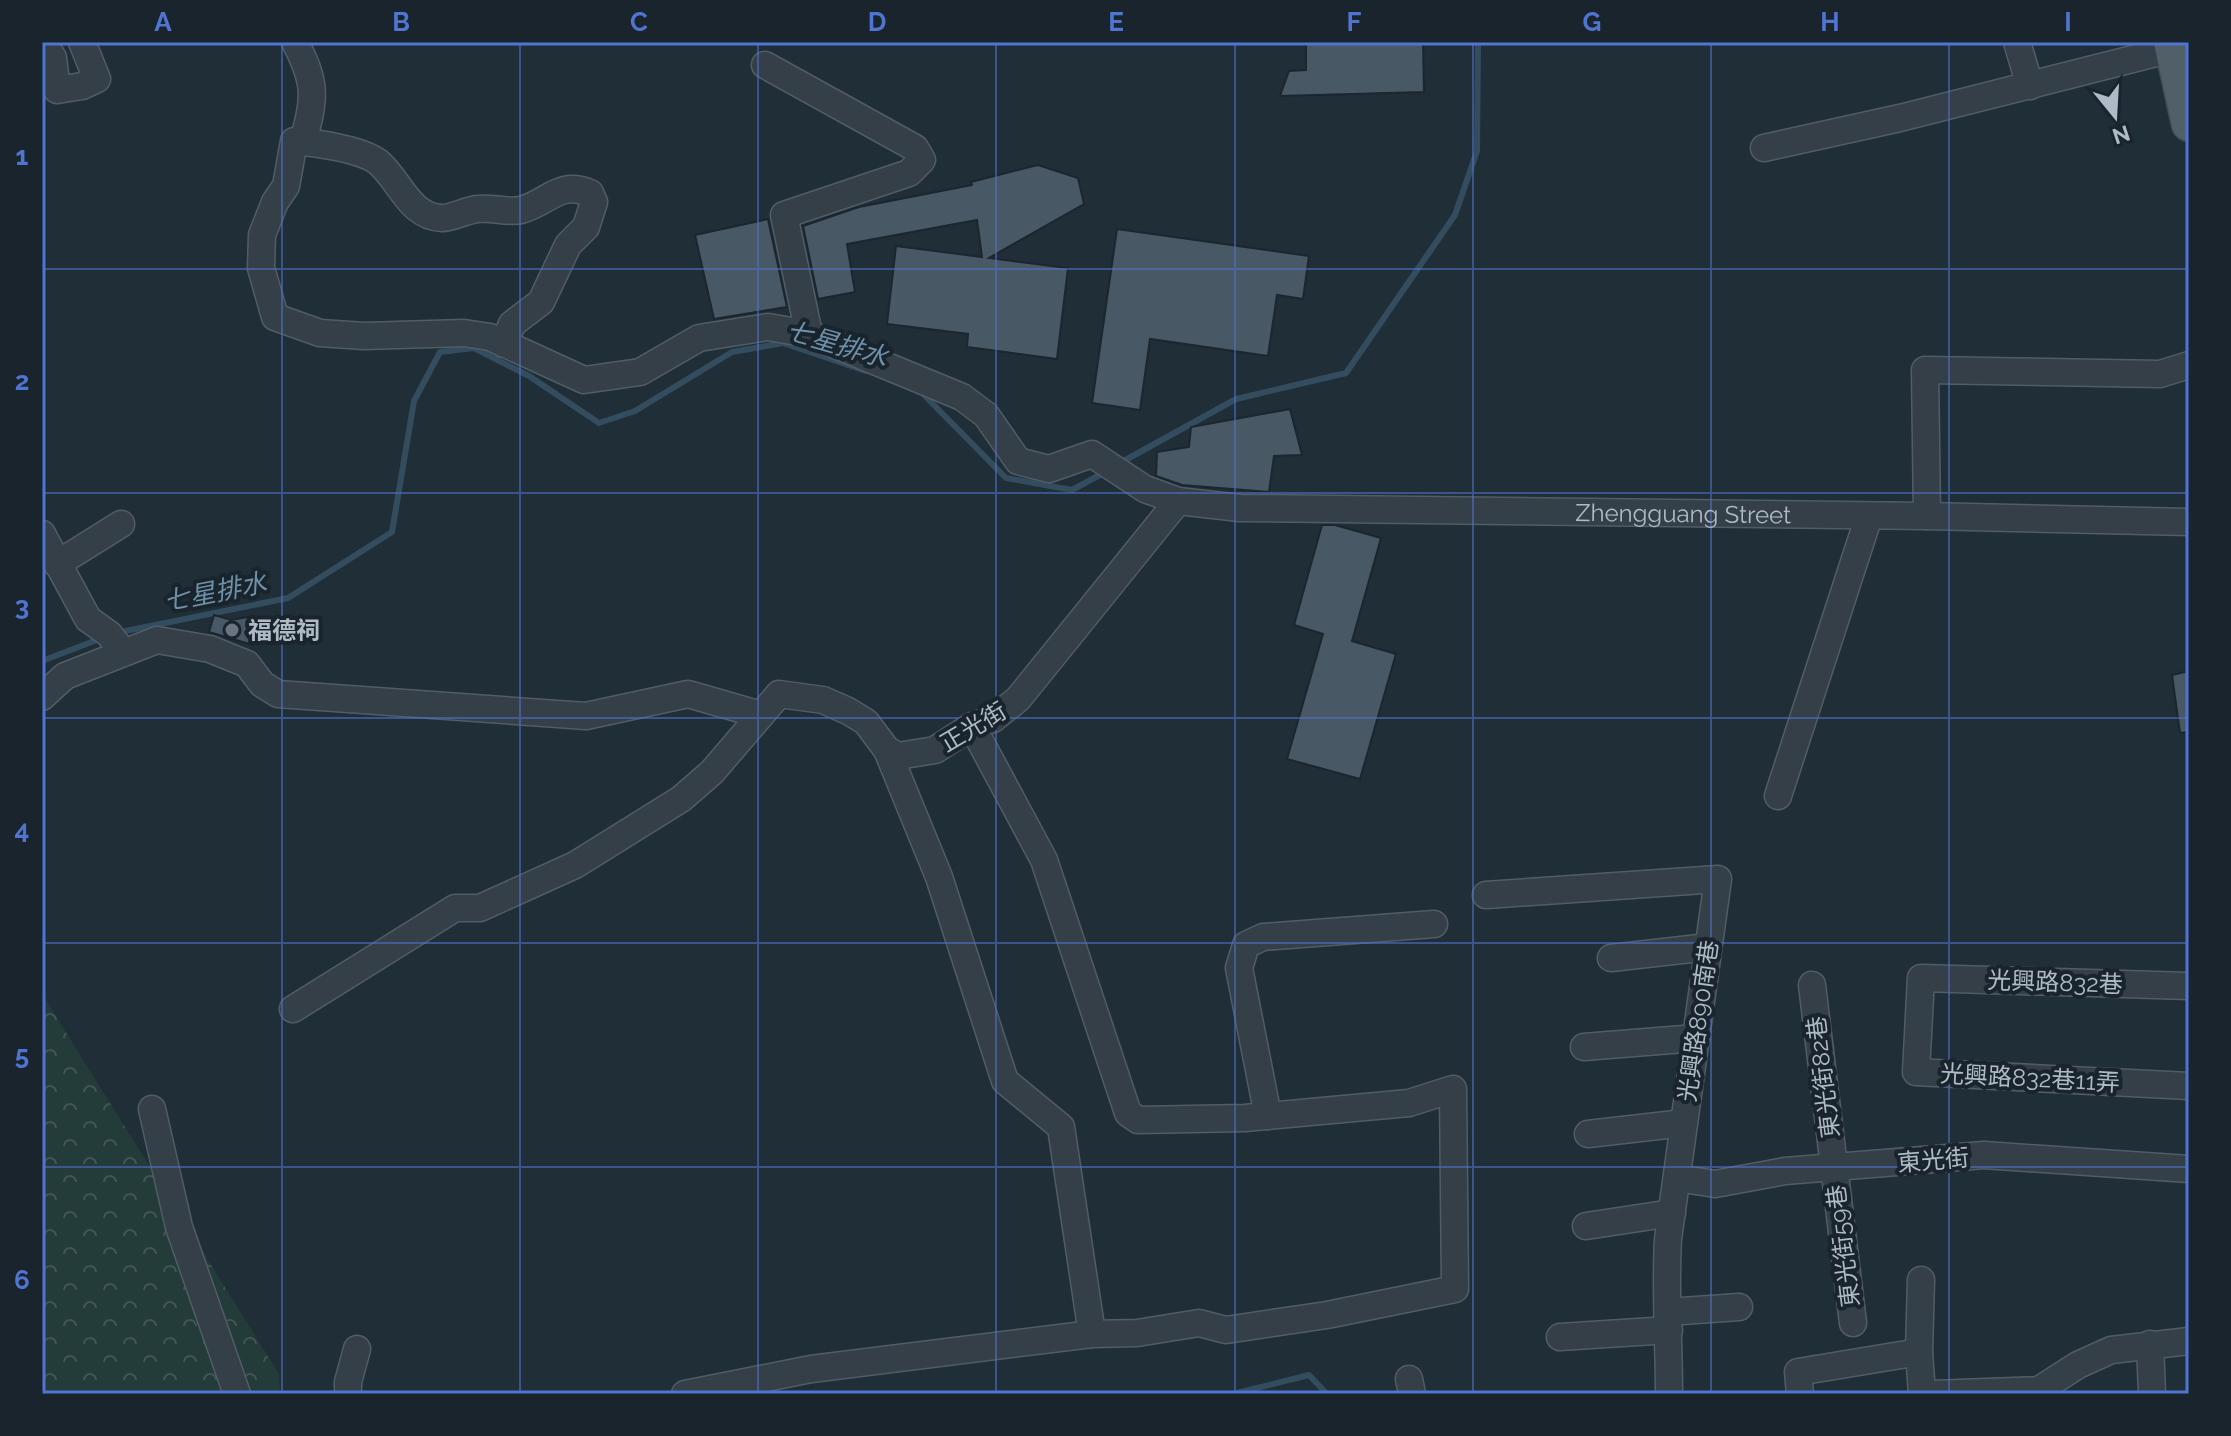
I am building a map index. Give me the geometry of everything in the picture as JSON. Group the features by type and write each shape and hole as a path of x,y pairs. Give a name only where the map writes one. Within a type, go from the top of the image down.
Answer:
{"main road":[{"path":"2171,46 2189,124"}],"street":[{"path":"43,42 53,58 57,90 82,86 97,79 82,42"},
{"path":"295,42 310,72 312,100 303,142 349,150 378,161 415,208 442,218 480,208 503,211 523,209 559,191 578,188 590,193 594,202 586,227 568,245 541,302 512,324 504,344"},
{"path":"2017,42 2030,86"},
{"path":"1764,148 2030,86 2171,46"},
{"path":"765,65 915,148 922,160 909,173 784,215 809,334"},
{"name":"Zhengguang Street","path":"303,142 294,141 286,186 275,202 262,235 261,268 275,317 320,333 364,336 464,333 490,337 584,380 640,372 699,338 768,327 809,334 962,397 986,415 1018,461 1049,469 1092,454 1145,489 1178,501 1251,508 2189,522"},
{"path":"1927,516 1925,370 2160,374 2189,365"},
{"name":"正光街","path":"887,750 898,756 935,750 972,726 993,719 1018,699 1178,501"},
{"path":"1778,796 1869,516"},
{"path":"57,564 121,524"},
{"path":"42,534 88,619 109,634 123,652"},
{"path":"42,697 65,676 157,640 210,649 247,664 262,684 278,694 586,716 688,694 761,715"},
{"path":"293,1009 455,908 480,908 575,865 681,799 712,772 779,694 823,700 866,722 887,750 939,877 1005,1081 1061,1127 1092,1334"},
{"path":"685,1394 811,1369 1092,1334 1137,1333 1199,1323 1226,1330 1327,1315 1455,1289 1453,1089 1409,1103 1268,1116 1138,1120 1128,1113 1044,860 972,726"},
{"name":"光興路890南巷","path":"1486,895 1718,879 1672,1213 1665,1293 1669,1321 1669,1394"},
{"path":"1268,1116 1239,968 1246,945 1263,937 1434,924"},
{"path":"1611,958 1708,947"},
{"name":"光興路832巷","path":"1921,978 2189,986"},
{"name":"光興路832巷11弄","path":"1921,978 1916,1072 2189,1086"},
{"name":"東光街82巷","path":"1812,985 1834,1169"},
{"path":"1584,1047 1696,1038"},
{"path":"152,1109 179,1227 237,1394"},
{"path":"1588,1134 1684,1123"},
{"name":"東光街","path":"1677,1178 1715,1184 1785,1171 1984,1155 2189,1169"},
{"name":"東光街59巷","path":"1834,1169 1853,1323"},
{"path":"1586,1226 1672,1213"},
{"path":"1921,1280 1919,1352 1922,1394"},
{"path":"1560,1337 1739,1307"},
{"path":"1932,1394 2039,1390 2078,1365 2111,1350 2189,1341"},
{"path":"2150,1344 2152,1394"},
{"path":"348,1394 357,1349"},
{"path":"1800,1394 1798,1372 1919,1352"}],"green space":[{"path":"42,994 279,1374 280,1394 42,1394"}],"building":[{"path":"1306,42 1423,42 1424,92 1280,96 1289,71 1306,70"},
{"path":"1038,165 1078,178 1084,204 989,258 1068,268 1057,359 967,347 968,334 887,324 896,246 982,257 977,220 847,244 855,292 818,299 803,226 859,207 972,185 971,182"},
{"path":"768,219 787,307 714,319 695,235"},
{"path":"1117,229 1309,256 1303,299 1277,295 1268,356 1150,339 1140,410 1092,403"},
{"path":"1290,409 1302,455 1274,456 1269,492 1182,485 1156,476 1157,452 1189,447 1191,427"},
{"path":"1322,525 1335,525 1381,538 1352,641 1396,654 1360,779 1287,759 1323,634 1294,625"},
{"name":"福德祠","path":"214,615 231,620 248,617 251,628 257,632 253,645 209,632"},
{"path":"2189,671 2189,732 2180,733 2172,675"}],"waterway":[{"name":"七星排水","path":"1120,463 1236,399 1346,373 1455,215 1477,151 1478,42"},
{"name":"七星排水","path":"116,633 288,598 392,532 414,401 440,352 474,348 529,376 599,423 635,411 732,352 783,343 866,371"},
{"name":"七星排水","path":"921,392 1006,478 1072,490 1107,471"},
{"name":"七星排水","path":"42,661 102,638"},
{"path":"1233,1394 1309,1375 1327,1394"}],"place":[{"name":"福德祠","path":"232,630"}]}
